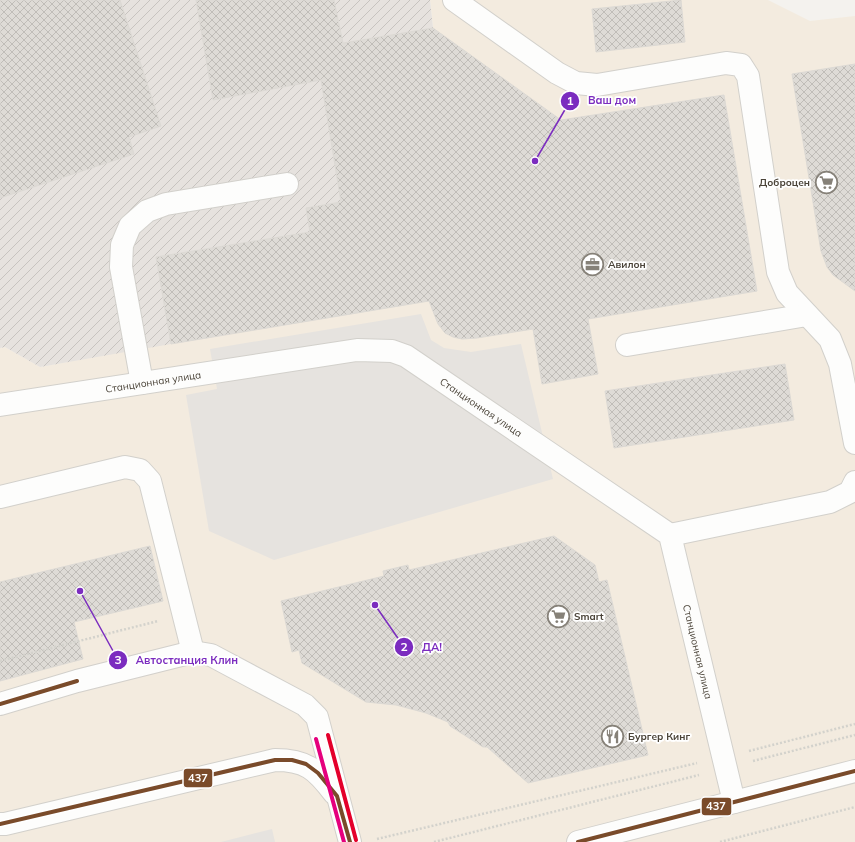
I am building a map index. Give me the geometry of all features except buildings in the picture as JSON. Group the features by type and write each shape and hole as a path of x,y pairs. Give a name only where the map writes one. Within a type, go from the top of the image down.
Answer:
{"street":[{"path":"454,0 557,73 576,83 597,85 726,63 741,65 748,76 778,272 787,294 830,339 840,364 855,443"},
{"path":"142,383 122,267 122,245 130,226 147,211 166,204 287,184"},
{"path":"627,345 808,315"},
{"name":"Станционная улица","path":"0,405 357,350 392,351 406,356 670,535 734,802"},
{"path":"0,497 125,467 140,470 150,481 193,652"},
{"path":"670,535 830,502 850,492 855,482"},
{"path":"0,704 77,681 193,652 212,655 305,705 317,717 350,842"},
{"path":"0,824 275,760 292,760 306,764 318,773 337,796"},
{"path":"578,842 621,837 734,802 854,775"}],"path":[{"path":"0,662 184,615"},
{"path":"434,842 447,840 724,763 855,724"},
{"path":"372,840 855,736"},
{"path":"720,842 855,808"}],"shaded area":[{"path":"0,0 430,0 433,28 316,47 341,202 306,208 310,232 156,257 171,344 40,367 5,347 0,348"},
{"path":"430,0 768,0 810,21 855,16 855,842 0,842 0,348 5,347 40,367 171,343 156,257 310,232 306,208 341,202 316,47 433,28"},
{"path":"421,314 431,340 444,348 471,352 521,344 553,479 274,560 209,531 186,395 217,389 210,349"},
{"path":"272,829 275,842 221,842"}],"transit line":[{"name":"437","path":"0,704 77,681"},
{"path":"328,735 356,840"},
{"path":"316,739 344,842"},
{"name":"437","path":"0,824 275,760 292,760 306,764 318,773 337,796 350,842"},
{"name":"437","path":"578,842 855,771"}],"place":[{"name":"Ваш дом","path":"535,161"},
{"name":"Доброцен","path":"826,182"},
{"name":"Авилон","path":"593,264"},
{"name":"Автостанция Клин","path":"80,591"},
{"name":"ДА!","path":"375,605"},
{"name":"Smart","path":"559,616"},
{"name":"Бургер Кинг","path":"613,736"}]}
